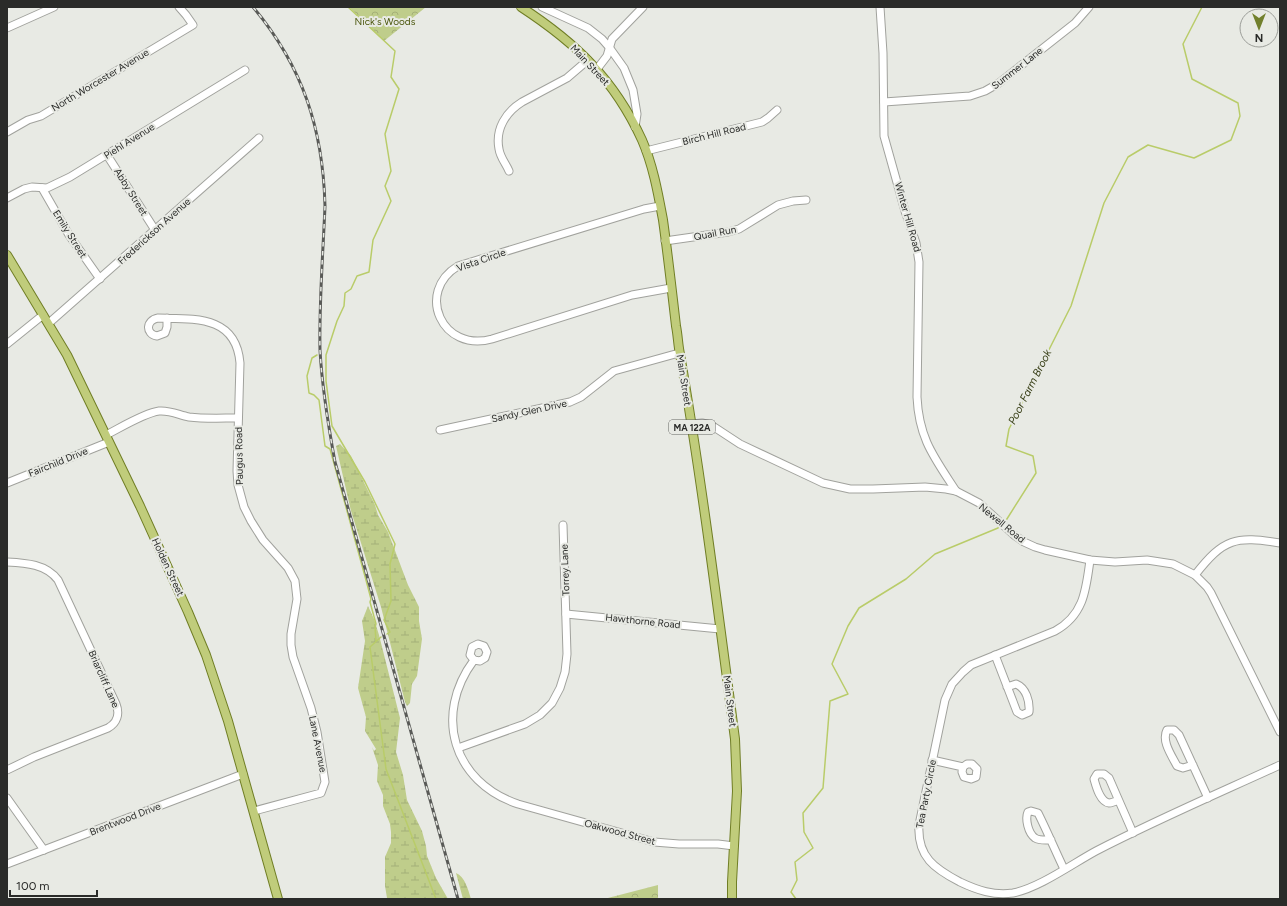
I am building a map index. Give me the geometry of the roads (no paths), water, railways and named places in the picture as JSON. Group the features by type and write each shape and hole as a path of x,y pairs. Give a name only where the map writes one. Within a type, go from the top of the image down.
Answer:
{"main road":[{"name":"Main Street","path":"526,8 560,34 597,69 620,101 636,127 646,151 653,174 666,241 679,353 691,424 735,739 736,792 732,899"},
{"name":"Holden Street","path":"7,256 67,355 108,439 194,626 215,681 254,811 278,899"}],"street":[{"path":"7,28 54,7"},
{"name":"North Worcester Avenue","path":"7,132 28,120 40,116 193,25 179,7"},
{"path":"542,7 588,28 602,39 609,47 624,68 633,90 637,114 636,127"},
{"path":"597,69 607,56 612,39 643,7"},
{"name":"Winter Hill Road","path":"880,7 883,53 885,140 897,178 905,211 916,243 919,262 917,397 920,422 935,460 956,491"},
{"name":"Summer Lane","path":"884,102 970,96 985,91 999,83 1075,23 1089,7"},
{"path":"509,171 500,153 498,142 501,125 507,114 522,102 567,78 588,60"},
{"name":"Piehl Avenue","path":"7,198 24,189 32,187 47,188 58,184 245,70"},
{"name":"Birch Hill Road","path":"646,151 758,124 777,110"},
{"name":"Frederickson Avenue","path":"49,324 259,138"},
{"name":"Abby Street","path":"107,155 155,230"},
{"name":"Emily Street","path":"42,188 69,235 100,279"},
{"name":"Quail Run","path":"666,241 739,229 778,205 793,201 806,200"},
{"name":"Vista Circle","path":"660,206 644,209 458,266 447,275 441,283 438,292 437,306 442,322 451,332 463,339 480,341 492,339 632,295 671,288"},
{"path":"7,344 43,315"},
{"name":"Paugus Road","path":"167,318 197,319 212,322 224,330 233,340 238,350 240,363 237,479 248,516 260,536 288,568 296,586 297,599 290,639 293,657 300,675"},
{"name":"Sandy Glen Drive","path":"440,430 574,401 614,371 679,353"},
{"name":"Fairchild Drive","path":"7,483 108,439 147,416 160,411 194,417 238,418"},
{"name":"Newell Road","path":"691,424 702,423 711,425 740,444 823,483 856,489 930,488 956,491 979,503 1024,542 1045,550 1090,560 1115,562 1155,560 1173,564 1195,575 1207,586 1215,599 1280,732"},
{"name":"Torrey Lane","path":"458,748 533,720 549,706 560,688 565,672 567,654 563,526"},
{"path":"1195,575 1212,555 1229,543 1239,540 1254,539 1280,543"},
{"name":"Tea Party Circle","path":"1090,560 1083,601 1071,619 1055,631 971,665 959,675 952,684 945,700 920,816 918,835 924,853 937,870 988,893 1004,894 1028,888 1133,833 1280,765"},
{"name":"Briarcliff Lane","path":"7,562 25,563 42,567 50,571 57,578 116,704 118,712 116,720 108,728 34,757 7,770"},
{"name":"Hawthorne Road","path":"566,614 720,629"},
{"path":"995,655 1007,687"},
{"name":"Oakwood Street","path":"474,660 460,682 453,708 453,728 458,748 466,766 482,784 493,793 506,800 531,808 654,842 679,844 712,843 734,846"},
{"name":"Lane Avenue","path":"254,811 321,793 325,782 317,732 300,675"},
{"path":"1193,765 1184,768 1177,766 1164,735 1167,730 1174,730 1179,735 1193,765 1208,798"},
{"path":"932,760 963,767"},
{"name":"Brentwood Drive","path":"7,864 243,774"},
{"path":"7,798 44,850"},
{"path":"1118,800 1133,833"},
{"path":"1051,840 1064,869"}],"waterway":[{"path":"348,7 395,51 391,77 399,89 385,134 391,171 385,186 391,201 373,240 369,272 357,276 351,289 345,293 344,306 337,321 326,355 326,381 332,426 365,482 395,544 390,564 391,601 384,620 390,632 387,634"},
{"name":"Poor Farm Brook","path":"1005,522 1036,473 1033,456 1006,446 1009,429 1071,306 1104,203 1128,157 1148,145 1194,158 1231,140 1240,116 1238,103 1192,79 1183,44 1202,7"},
{"path":"317,355 312,358 307,376 309,393 314,395 319,400 325,446 330,449 371,599 370,602 376,624 376,641"},
{"name":"Poor Farm Brook","path":"796,899 791,892 797,880 795,862 813,848 804,832 803,813 823,788 830,701 848,694 832,664 848,626 859,608 906,579 935,554 1000,526"},
{"path":"381,637 370,647 386,769 436,899"}],"railway":[{"path":"253,7 285,53 297,76 315,125 320,151 325,206 320,350 322,378 335,462 458,899"}],"park label":[{"name":"Nick's Woods","path":"385,21"}]}
